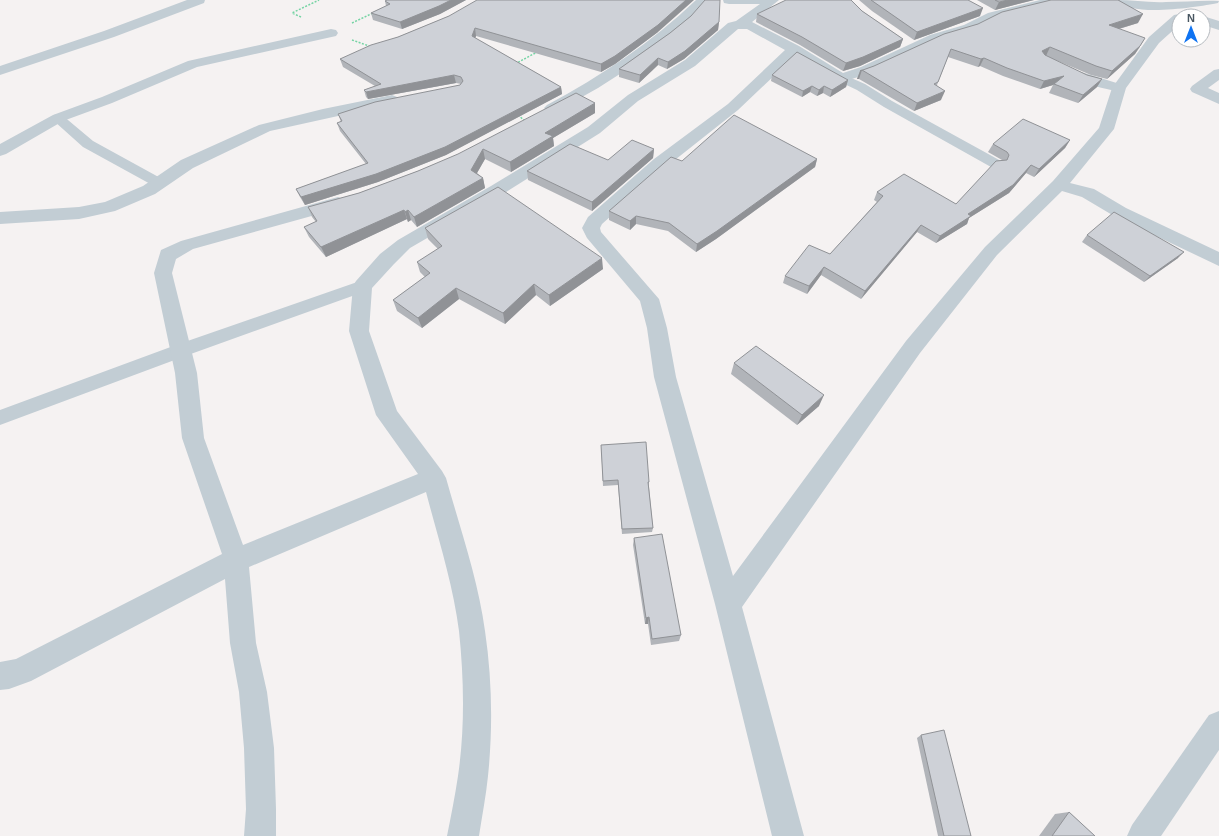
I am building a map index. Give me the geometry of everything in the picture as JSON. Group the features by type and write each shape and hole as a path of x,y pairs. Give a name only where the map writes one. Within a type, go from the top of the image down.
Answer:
{"street":[{"path":"0,71 109,34 199,0"},
{"path":"520,117 585,90 655,44 686,19 703,0"},
{"path":"729,0 746,2 760,0"},
{"path":"463,836 473,776 476,723 476,674 472,630 464,588 434,478 387,415 359,331 363,286 386,259 404,244 498,190 594,130 633,98 690,63 733,26 741,24 773,0"},
{"path":"741,24 751,26 794,49 842,78 866,70 907,44 969,28 987,13 1055,0"},
{"path":"1123,0 1171,11"},
{"path":"1194,8 1213,0"},
{"path":"728,604 913,346 991,251 1059,185 1106,129 1119,88 1154,40 1171,24"},
{"path":"0,151 58,118 107,100 193,64 331,32"},
{"path":"788,836 728,604 665,378 657,328 649,299 594,234 591,228 594,221 660,163 733,107 794,49"},
{"path":"1219,73 1197,89 1219,99"},
{"path":"0,218 94,210 124,202 149,190 187,164 265,128 324,114 409,97"},
{"path":"1059,185 1088,193 1120,212 1219,260"},
{"path":"260,836 261,809 259,748 253,692 243,643 236,560 193,438 182,350 163,274 168,255 187,245 350,199"},
{"path":"0,676 21,671 236,560 434,478"},
{"path":"1143,836 1219,725"}],"lane":[{"path":"1066,70 1087,79 1119,88"},
{"path":"842,78 861,87 888,104 996,164"},
{"path":"58,118 88,144 159,183"},
{"path":"0,418 182,350 363,286"}],"path":[{"path":"509,66 542,48"}],"building":[{"path":"451,0 400,22 371,13 390,4 385,1"},
{"path":"477,0 686,0 658,25 615,56 601,64 475,28 472,36 561,87 445,147 376,174 301,197 296,189 368,163 337,123 342,121 338,114 375,102 460,85 463,81 461,77 454,75 366,92 364,90 381,84 340,59 371,45 398,37 449,16"},
{"path":"705,0 720,0 719,22 685,51 668,62 658,58 640,75 619,69 670,33 691,16"},
{"path":"786,0 851,0 862,11 903,39 846,63 802,37 757,14"},
{"path":"871,0 968,0 983,8 917,32"},
{"path":"995,0 1008,0 999,2"},
{"path":"1051,0 1118,0 1143,14 1109,25 1145,38 1140,46 1112,71 1050,47 1042,51 1045,55 1087,75 1102,79 1083,95 1054,84 1064,76 1044,81 984,58 981,59 951,49 938,82 934,84 945,91 917,103 862,70 944,34 978,24 1002,12"},
{"path":"797,52 848,80 832,90 824,86 819,90 812,86 803,91 772,75"},
{"path":"576,93 595,103 545,133 553,136 510,162 483,149 471,170 483,178 414,217 408,210 405,212 404,210 321,247 304,227 317,221 308,207 359,193 458,154"},
{"path":"734,115 817,159 697,244 669,223 636,216 630,221 609,211 671,157 682,161"},
{"path":"1023,119 1070,140 1039,169 1031,165 1013,185 968,214 971,216 940,236 921,225 865,291 824,267 809,286 785,276 809,245 830,254 883,196 877,192 904,174 956,204 996,161 1007,160 1009,155 1007,152 993,144"},
{"path":"632,140 654,149 592,202 527,171 570,144 608,160"},
{"path":"498,187 602,258 549,295 534,284 503,313 456,288 418,318 393,300 430,273 417,262 442,246 425,228"},
{"path":"1114,212 1184,252 1150,276 1087,235"},
{"path":"756,346 824,395 802,415 734,363"},
{"path":"646,442 648,482 653,528 622,529 618,480 603,481 601,445"},
{"path":"662,534 681,635 652,639 649,617 646,618 634,538"},
{"path":"944,730 971,836 944,836 921,735"},
{"path":"1069,812 1095,836 1052,836"}]}
